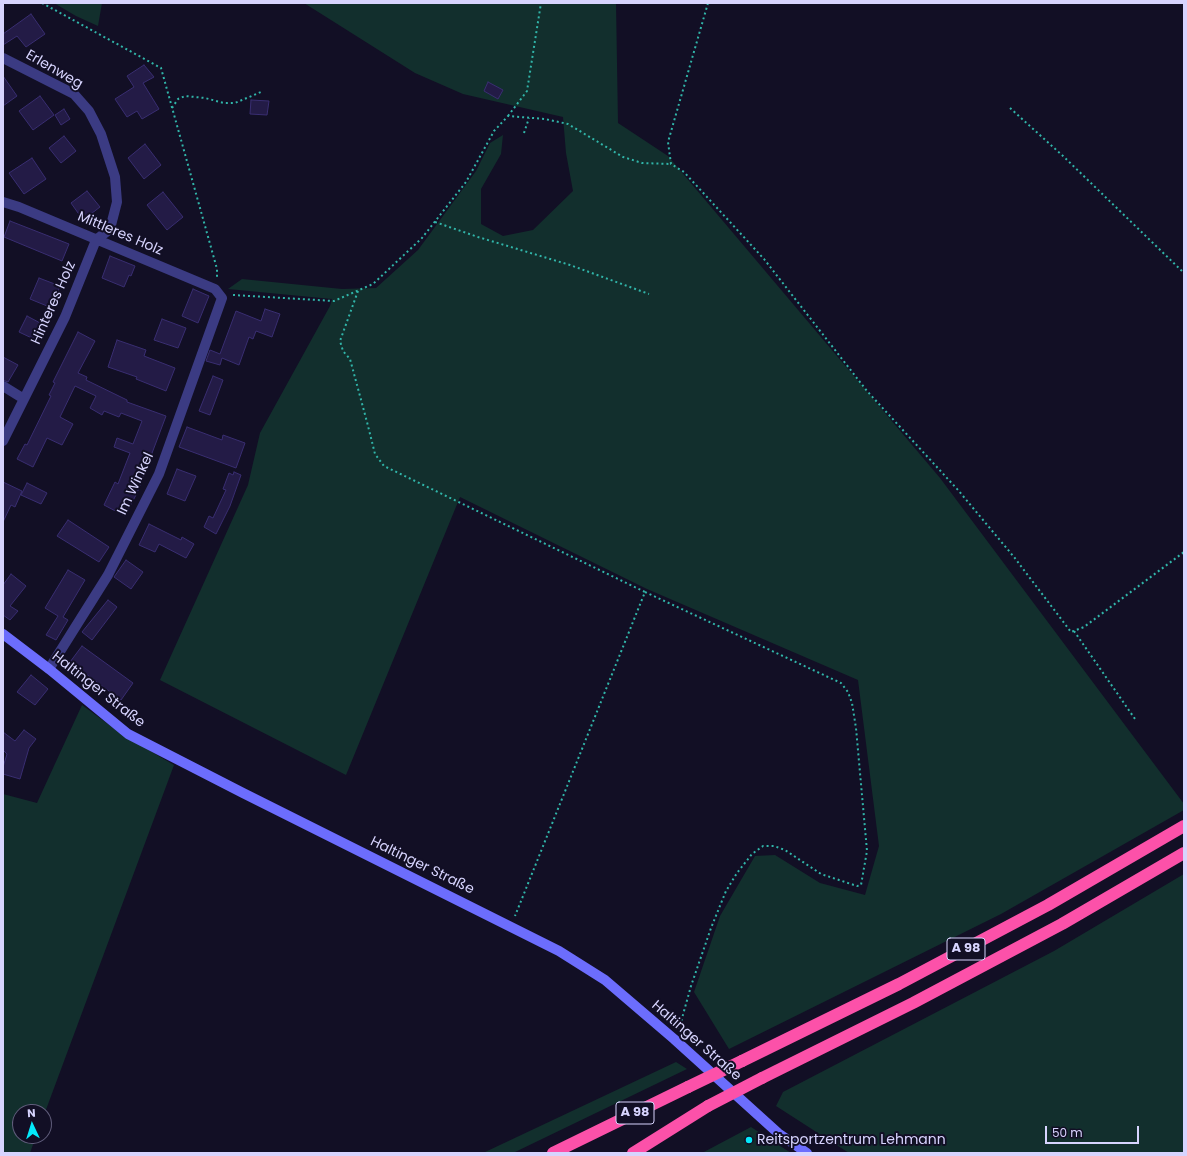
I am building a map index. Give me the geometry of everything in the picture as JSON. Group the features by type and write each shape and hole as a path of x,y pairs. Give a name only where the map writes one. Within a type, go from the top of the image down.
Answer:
{"highway":[{"name":"A 98","path":"553,1153 899,984 1048,905 1184,826"},
{"name":"A 98","path":"633,1153 708,1106 920,1000 1062,924 1184,853"}],"street":[{"name":"Erlenweg","path":"3,58 74,94 89,111 101,134 114,177"},
{"name":"Hinteres Holz","path":"3,441 65,317 96,240 110,228 117,202 114,177"},
{"name":"Mittleres Holz","path":"3,202 19,207 215,289 222,298"},
{"name":"Im Winkel","path":"49,669 108,575 159,474 222,298"},
{"path":"3,386 24,399"},
{"name":"Haltinger Straße","path":"3,634 49,669 128,734 243,793 559,950 605,980 674,1039 778,1133 807,1153"}],"path":[{"path":"42,3 161,68 218,269 215,289"},
{"path":"222,298 234,295 334,301 373,284 422,238 435,222 466,182 494,131 508,116 527,91 541,3"},
{"path":"671,164 668,142 708,3"},
{"path":"172,108 178,99 185,96 205,98 224,103 235,103 261,92"},
{"path":"1010,108 1063,156 1184,273"},
{"path":"508,116 545,119 568,124 623,157 642,163 671,164 684,172 764,259 867,391 958,490 1014,557 1071,632 1084,627 1184,552"},
{"path":"524,133 529,118"},
{"path":"435,222 478,237 570,265 649,294"},
{"path":"358,291 340,342 343,351 350,359 375,454 384,466 645,592 841,683 848,692 852,704 856,728 867,851 861,885 857,886 821,874 785,850 774,846 763,846 752,854 726,891 711,928 691,986 679,1028 674,1039"},
{"path":"511,926 645,592"},
{"path":"1074,631 1135,719"}],"green space":[{"path":"54,3 102,3 98,26 76,16"},
{"path":"304,3 616,3 618,123 668,156 940,478 1184,804 1184,810 1001,914 729,1049 694,992 720,916 755,856 775,855 820,883 865,895 879,846 858,680 647,589 460,497 346,775 160,680 248,485 260,433 330,306 332,299 228,289 242,279 342,289 376,288 418,250 476,171 490,143 503,135 501,154 481,189 481,224 503,236 533,230 573,191 566,153 563,117 463,94 415,73"},
{"path":"82,705 123,735 174,765 48,1104 12,1104 12,1144 33,1144 30,1153 3,1153 3,794 37,803"},
{"path":"1184,874 1184,1153 849,1153 776,1106 783,1092 1054,951"},
{"path":"676,1062 687,1069 513,1153 483,1153"},
{"name":"Reitsportzentrum Lehmann","path":"751,1127 791,1153 702,1153"}],"building":[{"path":"31,14 45,34 26,47 17,36 3,45 3,34"},
{"path":"144,65 154,77 143,83 159,109 142,119 137,111 127,117 115,99 134,87 127,76"},
{"path":"3,76 17,96 3,106"},
{"path":"488,82 503,90 498,99 484,91"},
{"path":"40,96 54,115 33,130 19,111"},
{"path":"251,100 269,101 267,115 250,114"},
{"path":"64,109 70,119 61,125 55,115"},
{"path":"64,136 76,151 61,163 49,148"},
{"path":"145,144 161,165 144,179 128,158"},
{"path":"32,158 46,179 24,194 9,173"},
{"path":"87,191 100,207 83,220 71,203"},
{"path":"163,192 183,217 167,230 147,205"},
{"path":"10,221 69,244 62,261 4,237"},
{"path":"110,256 135,266 124,287 102,278"},
{"path":"39,278 60,286 52,308 30,299"},
{"path":"193,289 209,296 198,323 182,316"},
{"path":"265,309 280,314 272,337 256,331 253,339 249,337 239,365 222,358 220,365 206,361 210,350 220,354 236,311 261,321"},
{"path":"27,316 44,325 36,340 19,332"},
{"path":"162,319 186,328 178,348 154,340"},
{"path":"78,332 95,341 78,373 87,377 86,380 127,400 127,402 166,416 137,493 125,516 104,505 115,482 118,484 130,453 114,447 117,438 133,444 142,421 121,413 119,417 104,411 102,415 90,408 96,396 75,386 60,417 73,424 62,445 47,438 33,467 17,459 25,444 27,445 51,396 49,395 55,383 53,382"},
{"path":"117,340 146,350 144,356 175,368 166,391 136,379 137,377 108,367"},
{"path":"3,357 18,365 8,382 3,380"},
{"path":"213,376 223,380 210,415 199,411"},
{"path":"187,427 222,440 223,435 245,443 236,468 179,447"},
{"path":"177,469 196,476 185,501 167,494"},
{"path":"234,472 241,475 230,506 216,534 204,527 209,516 213,518 226,490 223,489 229,473 233,475"},
{"path":"3,482 22,491 15,507 11,505 3,522"},
{"path":"27,483 47,493 41,504 21,495"},
{"path":"68,520 109,547 99,562 57,536"},
{"path":"149,524 181,540 182,537 194,544 186,558 159,544 155,552 139,545"},
{"path":"126,560 143,572 131,589 114,577"},
{"path":"68,570 85,580 63,617 68,620 56,640 46,635 58,616 45,608"},
{"path":"11,574 26,586 10,606 18,611 10,620 3,615 3,585"},
{"path":"108,600 117,607 92,640 82,632"},
{"path":"82,646 133,683 121,700 70,662"},
{"path":"31,675 48,689 35,705 17,692"},
{"path":"24,730 36,739 29,748 20,779 3,774 3,767 7,754 3,750 3,732 15,741"}],"place":[{"name":"Reitsportzentrum Lehmann","path":"749,1140"}]}
